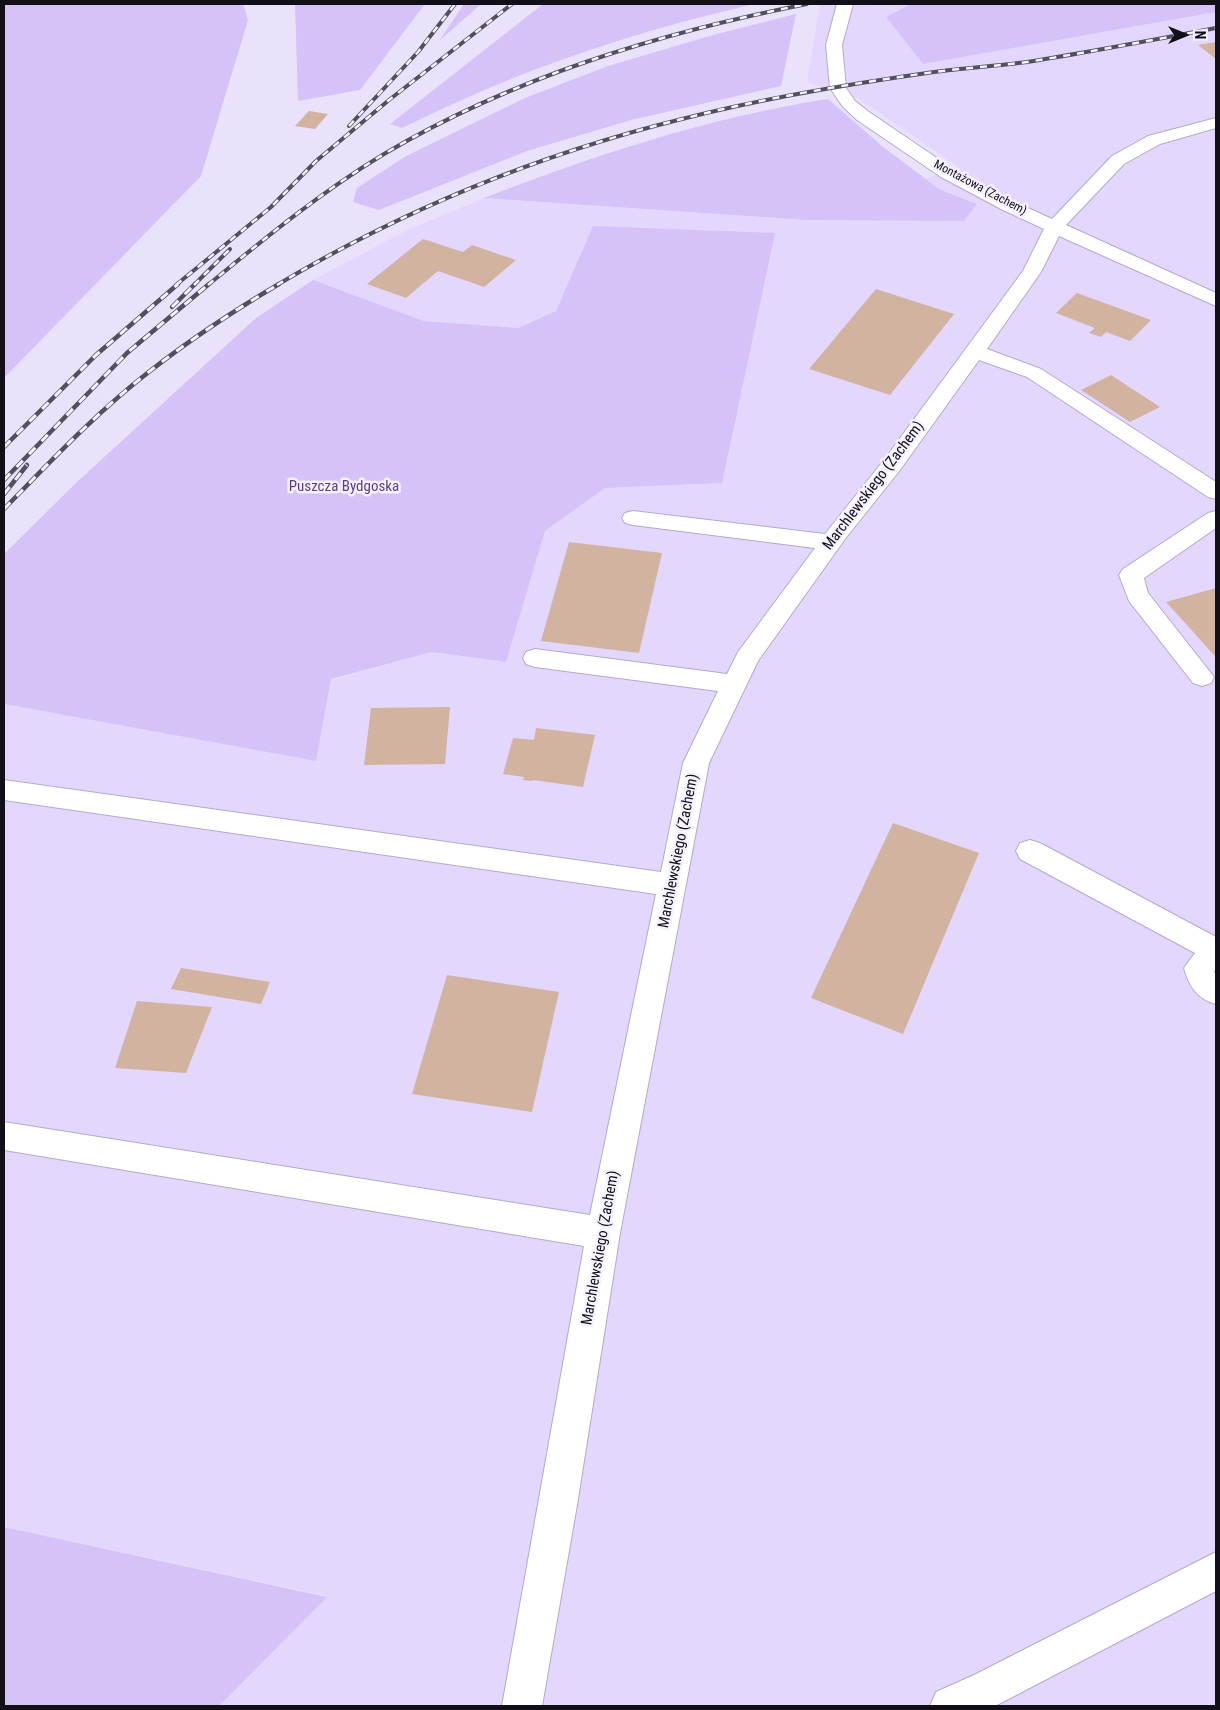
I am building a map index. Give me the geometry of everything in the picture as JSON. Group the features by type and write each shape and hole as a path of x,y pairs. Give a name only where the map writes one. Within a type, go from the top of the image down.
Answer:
{"lane":[{"name":"Montażowa (Zachem)","path":"845,4 834,44 838,88 849,104 862,116 947,173 1010,206 1216,300"},
{"name":"Marchlewskiego (Zachem)","path":"522,1706 558,1505 603,1233 696,763 747,658 832,542 892,465 1032,272 1055,226 1118,160 1154,140 1216,123"},
{"path":"974,351 1034,373 1216,492"},
{"path":"633,518 832,542"},
{"path":"1202,677 1137,594 1132,575 1216,518"},
{"path":"535,658 734,684"},
{"path":"4,790 672,885"},
{"path":"1030,850 1216,951 1199,968 1202,980 1216,992"},
{"path":"4,1136 603,1233"},
{"path":"950,1706 988,1689 1216,1571"}],"shaded area":[{"path":"820,4 911,4 886,17 923,64 1216,12 1216,1706 219,1706 327,1596 4,1527 4,704 316,761 331,680 432,652 506,662 545,531 605,488 722,483 593,226 556,311 518,328 424,321 313,280 407,230 484,198 806,220 964,221 977,204 939,189 926,179 957,166 858,98 807,82"}],"green space":[{"path":"4,4 243,4 248,20 201,176 4,378"},
{"path":"295,4 425,4 360,90 298,101"},
{"path":"464,4 481,4 439,41"},
{"path":"543,4 754,4 678,23 602,46 514,77 402,128 390,124"},
{"path":"911,4 1216,4 1216,12 923,64 886,17"},
{"path":"796,14 781,86 631,120 527,151 379,210 353,202 357,188 406,156 525,98 608,66 713,35"},
{"path":"828,99 882,146 939,189 977,204 964,221 806,220 484,198 568,167 653,139 740,116"},
{"name":"Puszcza Bydgoska","path":"593,226 775,233 722,483 605,488 545,531 506,662 432,652 331,679 316,761 4,704 4,554 77,482 256,318 313,280 424,321 518,328 556,311"},
{"path":"4,1527 327,1597 219,1706 4,1706"}],"building":[{"path":"1216,42 1216,59 1198,45"},
{"path":"309,111 328,114 315,129 295,126"},
{"path":"423,239 463,252 472,245 516,260 484,287 438,271 406,298 367,284"},
{"path":"876,289 954,314 890,395 809,369"},
{"path":"1077,293 1151,320 1130,341 1106,332 1101,337 1089,333 1095,328 1056,313"},
{"path":"1111,375 1160,407 1130,422 1081,390"},
{"path":"569,542 662,553 639,653 541,641"},
{"path":"1216,588 1216,656 1215,656 1166,602"},
{"path":"450,707 445,764 364,765 371,708"},
{"path":"536,728 595,735 583,787 523,780 524,777 503,774 513,738 534,740"},
{"path":"893,823 979,853 903,1034 811,998"},
{"path":"181,968 270,982 261,1004 171,989"},
{"path":"447,975 559,992 532,1112 412,1094"},
{"path":"137,1001 212,1007 186,1073 115,1068"}],"railway":[{"path":"349,126 418,52 455,4"},
{"path":"176,285 271,207 316,161 389,100 512,4"},
{"path":"208,285 293,216 338,184 384,154 484,102 536,80 642,44 697,29 807,4"},
{"path":"277,285 373,232 423,209 525,167 629,133 713,111 807,92 934,72 1027,62 1216,28"},
{"path":"172,307 230,249"},
{"path":"4,447 96,355 178,284"},
{"path":"4,480 127,353 209,284"},
{"path":"4,509 75,437 130,387 197,336 279,284"},
{"path":"4,494 27,465"}]}
